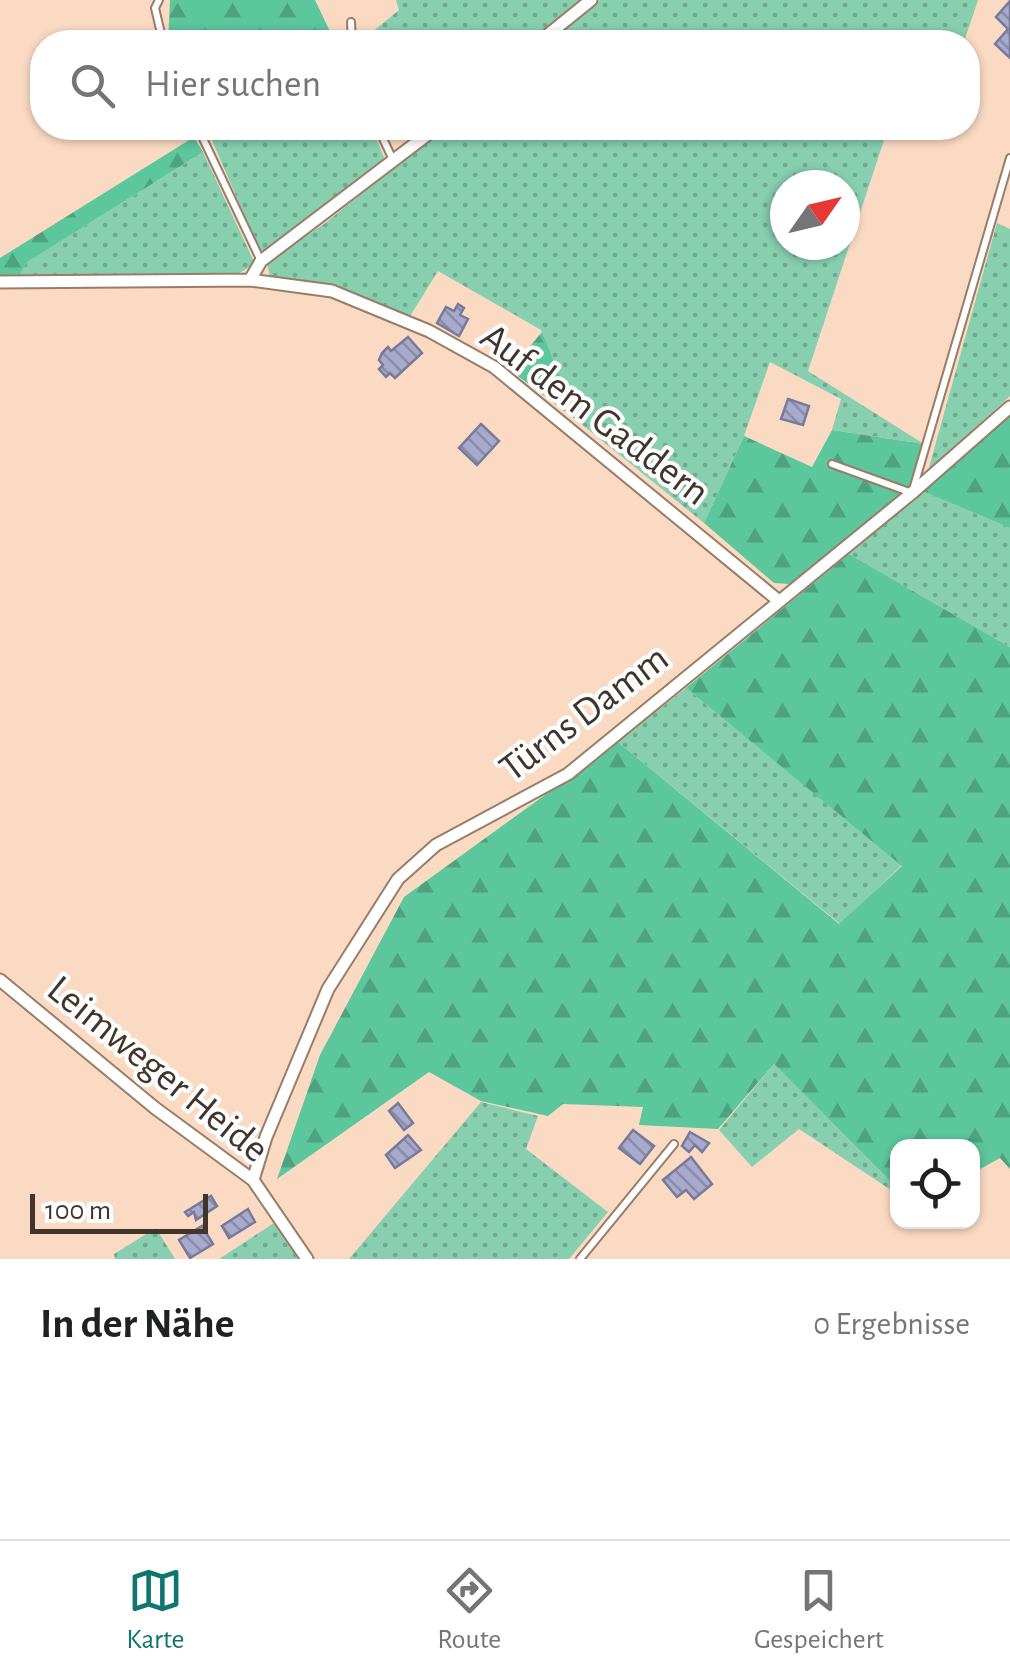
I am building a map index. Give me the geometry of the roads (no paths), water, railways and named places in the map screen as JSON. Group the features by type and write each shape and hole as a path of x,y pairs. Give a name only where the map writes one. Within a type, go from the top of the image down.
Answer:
{"street":[{"path":"554,30 591,0"},
{"path":"250,280 261,261 421,140"},
{"name":"Auf dem Gaddern","path":"0,282 250,280 332,291 430,331 494,368 780,601"},
{"name":"Türns Damm","path":"253,1180 266,1137 328,989 398,878 436,845 568,774 912,494 1010,407"},
{"name":"Leimweger Heide","path":"0,980 155,1108 253,1180 307,1259"}],"lane":[{"path":"151,0 157,4 161,30"},
{"path":"351,22 351,30"},
{"path":"204,140 261,261"},
{"path":"384,140 394,162"},
{"path":"832,464 912,494 1010,158"},
{"path":"580,1259 674,1144"}]}
